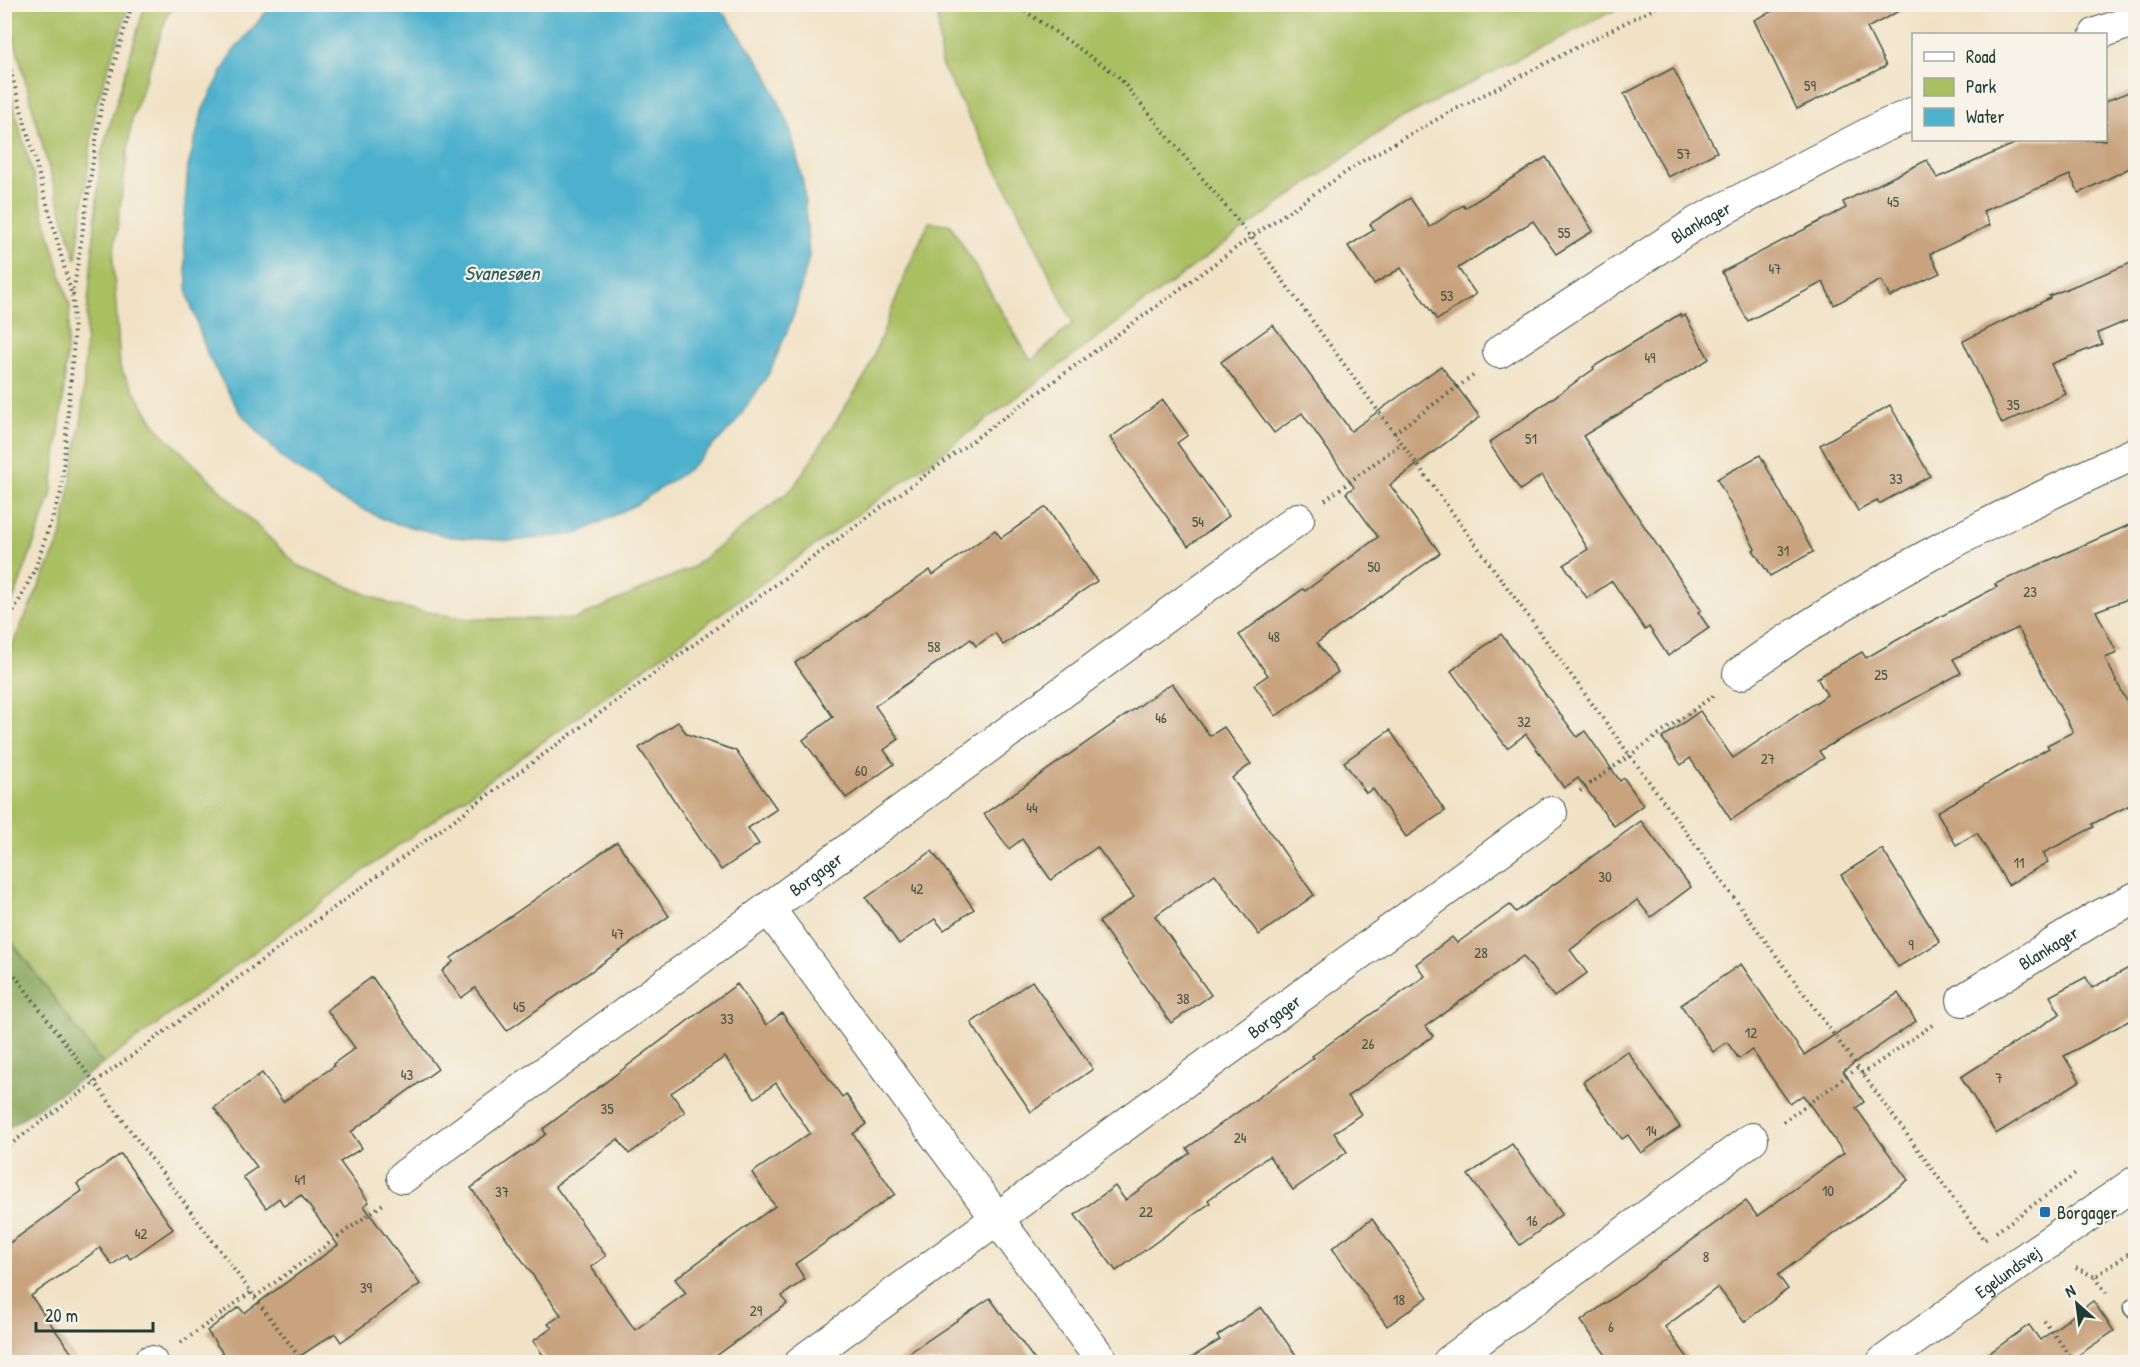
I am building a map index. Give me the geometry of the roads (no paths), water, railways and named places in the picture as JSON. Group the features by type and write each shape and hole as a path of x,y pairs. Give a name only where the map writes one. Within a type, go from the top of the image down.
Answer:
{"street":[{"path":"2099,33 2136,20"},
{"name":"Blankager","path":"1499,352 1698,222 1880,128 1912,114"},
{"path":"1738,674 1786,639 1858,596 2048,494 2136,453"},
{"name":"Borgager","path":"402,1177 1298,519"},
{"name":"Borgager","path":"801,1362 1551,813"},
{"name":"Blankager","path":"1963,1000 2096,918 2136,898"},
{"path":"768,908 1103,1362"},
{"path":"1449,1362 1752,1139"},
{"name":"Egelundsvej","path":"1883,1362 2019,1263 2136,1182"}],"lane":[{"path":"2136,1305 2132,1308 2136,1312"}],"water":[{"name":"Svanesøen","path":"711,4 727,17 764,69 790,127 804,188 809,257 794,314 770,372 734,425 689,469 637,504 577,534 513,541 452,537 390,522 332,495 282,458 239,411 208,356 188,296 183,227 188,167 203,109 232,53 272,5"}],"place":[{"name":"Borgager","path":"2045,1212"}]}
